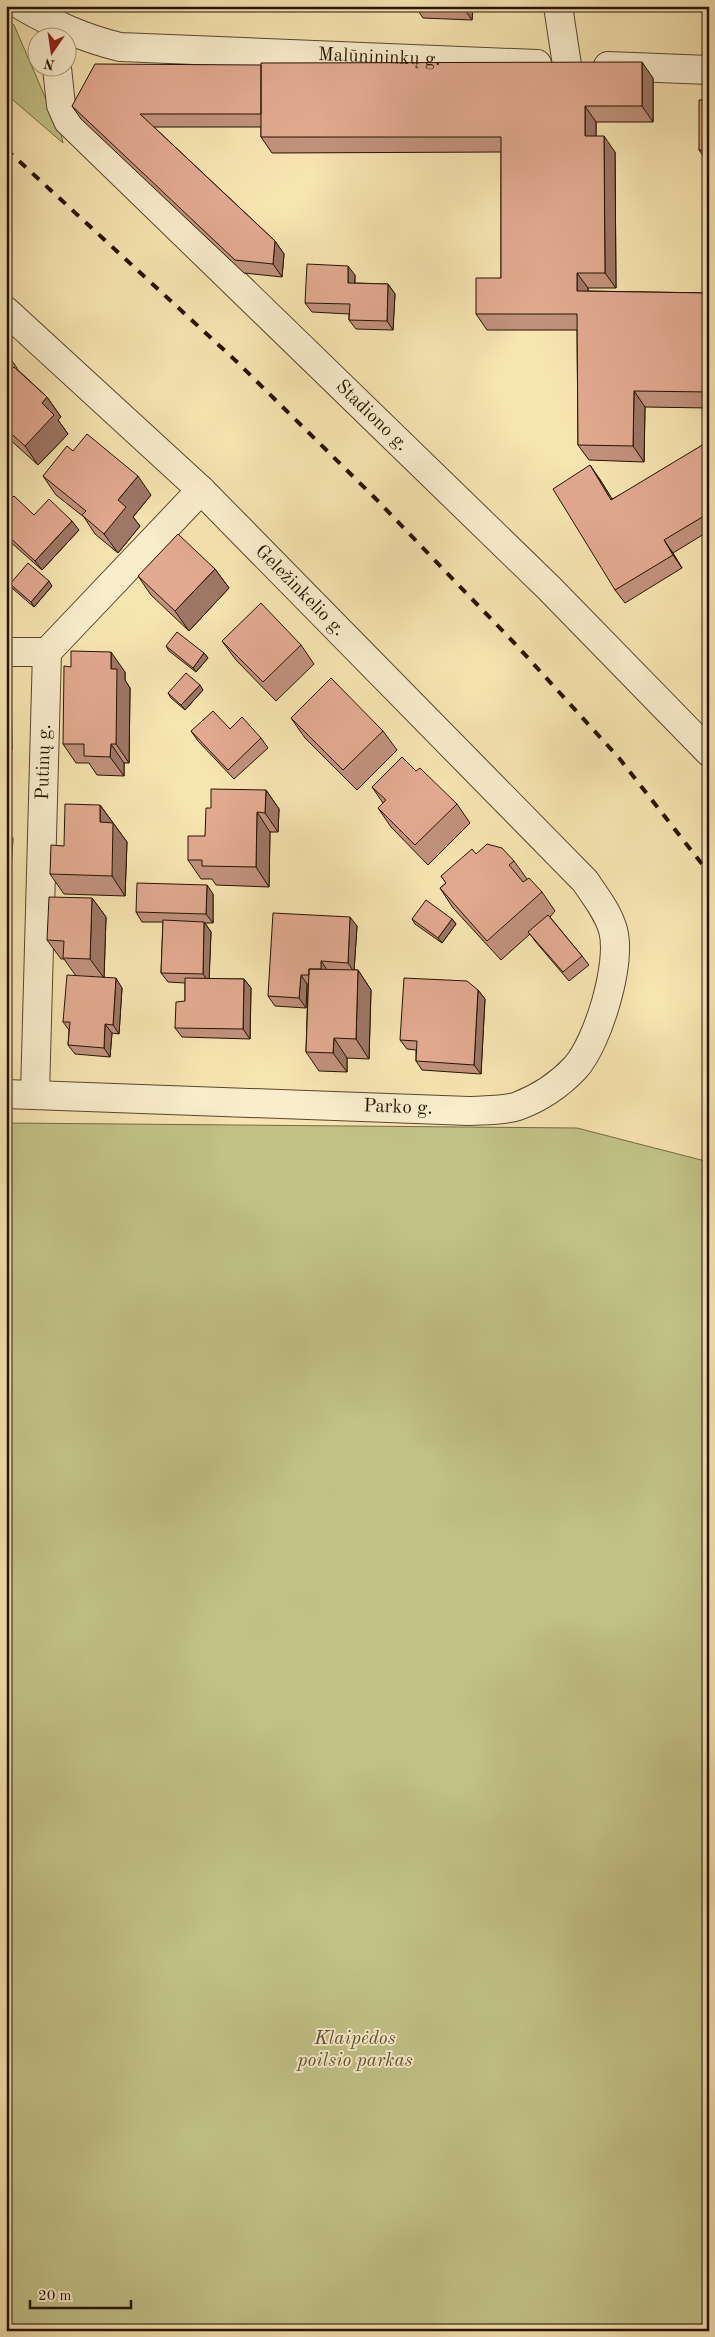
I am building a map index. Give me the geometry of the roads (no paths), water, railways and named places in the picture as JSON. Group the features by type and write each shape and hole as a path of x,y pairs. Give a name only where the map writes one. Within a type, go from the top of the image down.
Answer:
{"street":[{"path":"22,6 51,28"},
{"path":"558,6 567,65"},
{"name":"Malūnininkų g.","path":"78,36 120,47 709,70"},
{"name":"Stadiono g.","path":"58,78 61,105 68,121 550,588 709,752"},
{"name":"Geležinkelio g.","path":"6,311 200,490 585,880"},
{"path":"6,652 46,652 200,490"},
{"name":"Putinų g.","path":"35,1094 46,652"},
{"name":"Parko g.","path":"6,1094 469,1111 517,1106 552,1088 576,1067 593,1037 605,1009 614,967 614,931 604,909 585,880"}],"railway":[{"path":"6,149 236,361 377,500 519,648 619,758 709,873"}],"park label":[{"name":"Klaipėdos poilsio parkas","path":"355,2050"}]}
